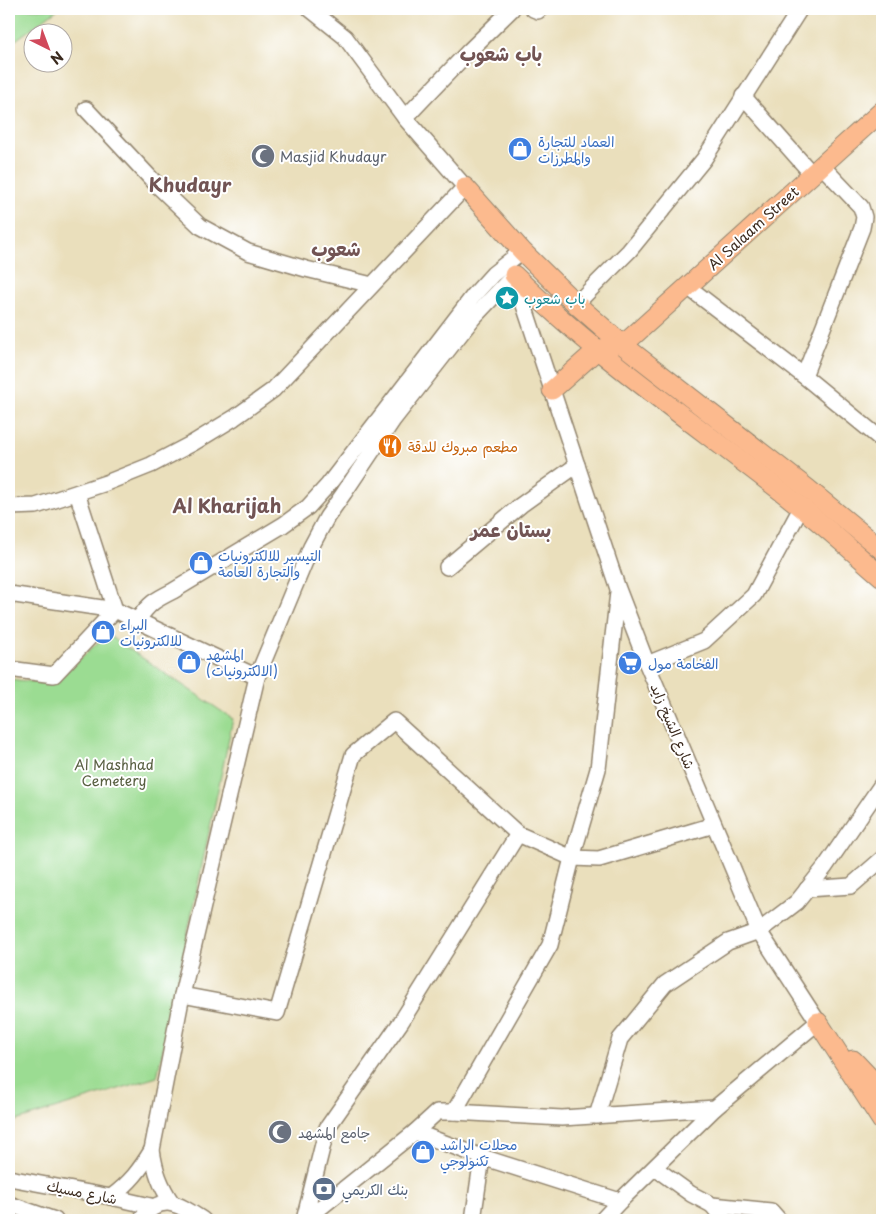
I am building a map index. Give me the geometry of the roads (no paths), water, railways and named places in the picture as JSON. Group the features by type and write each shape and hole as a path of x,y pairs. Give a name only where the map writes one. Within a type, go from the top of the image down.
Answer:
{"main road":[{"name":"Al Salaam Street","path":"623,345 882,111"},
{"path":"465,187 522,251 576,304 623,345 808,489 882,550"},
{"path":"514,275 597,350 801,508 882,576"},
{"path":"552,390 597,350 623,345"},
{"path":"818,1022 872,1080 882,1096"},
{"name":"شارع الشيخ زايد","path":"818,1022 882,1122"}],"street":[{"path":"9,507 36,506 106,484 151,465 193,443 234,418 273,390 465,187 406,118 345,37 310,9"},
{"path":"406,118 469,50 512,9"},
{"path":"533,9 538,11 540,9"},
{"path":"576,304 629,251 704,159 800,9"},
{"path":"743,96 817,170 861,207 864,217 862,228 804,376"},
{"path":"86,109 158,186 200,226 248,252 306,269 372,285"},
{"path":"137,621 146,608 156,599 173,592 283,525 308,507 328,485 474,295 493,274 522,251"},
{"path":"172,1203 158,1178 152,1150 182,995 257,677 311,547 327,517 393,420 473,318 514,275"},
{"name":"شارع الشيخ زايد","path":"514,275 618,589 646,664 759,932 818,1022"},
{"path":"688,287 804,376 882,440"},
{"path":"447,567 521,505 577,465"},
{"path":"77,493 115,610"},
{"path":"646,664 704,641 754,596 801,508"},
{"path":"454,1112 550,945 572,858 598,769 618,589"},
{"path":"9,594 115,610 257,677"},
{"path":"9,669 54,674 115,610"},
{"path":"182,995 277,1013 353,756 394,721 518,834 572,858 599,859 714,825"},
{"path":"597,1116 620,1039 665,984 728,942 759,932 797,902 825,867 882,784"},
{"path":"305,1220 326,1128 401,1022 518,834"},
{"path":"807,889 851,886 882,859"},
{"path":"602,1220 714,1108 818,1022"},
{"path":"305,1220 415,1132 437,1112 562,1118 714,1108"},
{"path":"415,1132 482,1158 620,1201"},
{"path":"111,1197 125,1187 135,1176 152,1150"},
{"path":"473,1220 482,1158"},
{"path":"655,1168 691,1194 712,1204 770,1211 778,1220"},
{"name":"شارع مسيك","path":"9,1178 155,1206"},
{"path":"142,1220 155,1206 172,1203 182,1206 203,1220"},
{"path":"9,1204 55,1220"},
{"path":"712,1204 724,1220"}],"place":[{"name":"العماد للتجارة والمطرزات","path":"520,149"},
{"name":"Masjid Khudayr","path":"263,156"},
{"name":"باب شعوب","path":"507,298"},
{"name":"مطعم مبروك للدقة","path":"390,446"},
{"name":"التيسير للالكترونيات والتجارة العامة","path":"201,563"},
{"name":"البراء للالكترونيات","path":"103,632"},
{"name":"المشهد (الالكترونيات)","path":"189,662"},
{"name":"الفخامة مول","path":"630,663"},
{"name":"جامع المشهد","path":"280,1132"},
{"name":"محلات الراشد تكنولوجي","path":"423,1152"},
{"name":"بنك الكريمي","path":"324,1189"}],"district":[{"name":"باب شعوب","path":"501,53"},
{"name":"Khudayr","path":"190,184"},
{"name":"شعوب","path":"336,248"},
{"name":"Al Kharijah","path":"227,505"},
{"name":"بستان عمر","path":"511,529"}],"park label":[{"name":"Al Mashhad Cemetery","path":"114,772"}]}
